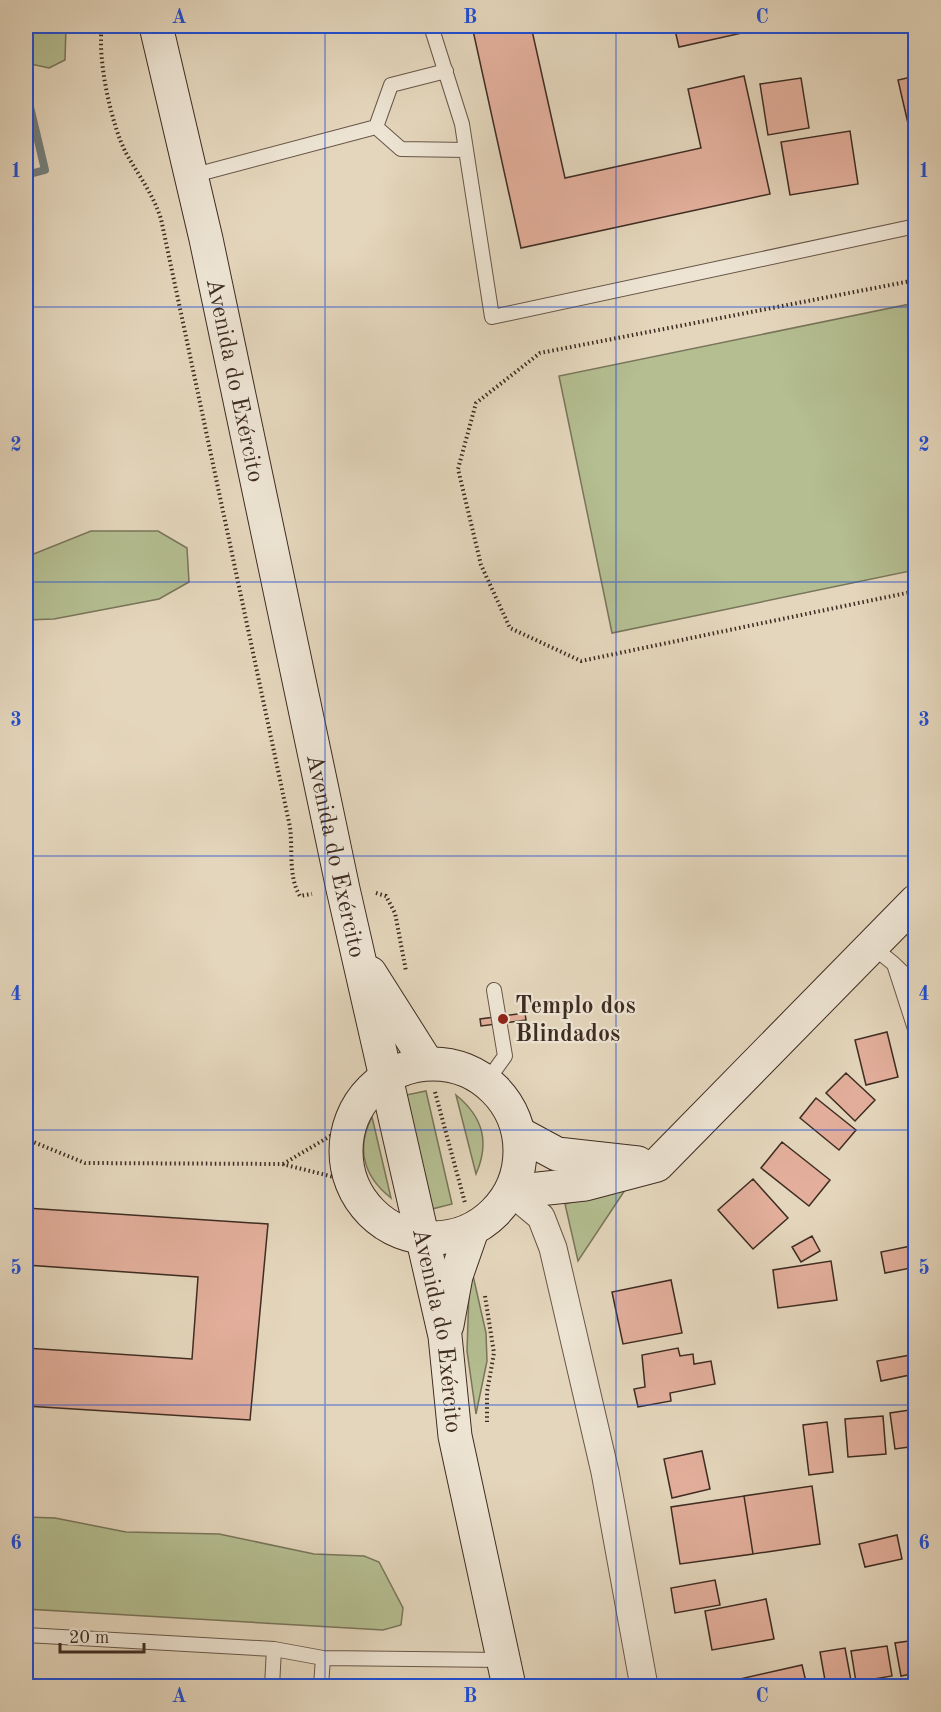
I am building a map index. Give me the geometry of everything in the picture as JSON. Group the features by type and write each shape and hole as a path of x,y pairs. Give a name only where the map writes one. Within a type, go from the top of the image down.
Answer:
{"street":[{"name":"Avenida do Exército","path":"156,26 191,176 386,1077 445,1336 454,1436 505,1673"},
{"path":"512,1192 585,1184 657,1165 883,956 915,901"},
{"path":"360,958 427,1063"},
{"path":"427,1063 459,1067 487,1081 508,1105 520,1134 520,1164 512,1192 495,1214 472,1230 444,1238 398,1232 381,1225 350,1180 344,1153 349,1125 363,1098 386,1077 405,1067 427,1063"},
{"path":"520,1134 558,1154 657,1165"},
{"path":"512,1192 541,1217 553,1248 605,1472 644,1686"},
{"path":"445,1336 456,1276 472,1230"}],"lane":[{"path":"431,26 462,124 492,317 915,226"},
{"path":"376,127 391,85 446,71"},
{"path":"191,176 376,127"},
{"path":"376,127 401,149 466,150"},
{"path":"883,956 915,984"},
{"path":"883,956 915,1032"},
{"path":"487,1081 505,1056 494,990"},
{"path":"26,1635 274,1649 323,1658 505,1673"},
{"path":"272,1686 274,1649"},
{"path":"321,1686 323,1658"}],"path":[{"path":"915,280 540,353 476,403 458,469 481,565 510,628 582,661 915,591"},
{"path":"282,1164 349,1125"},
{"path":"26,1139 85,1163 282,1164 350,1180"}],"green space":[{"path":"26,26 66,26 65,60 49,68 26,63"},
{"path":"915,303 915,570 612,633 559,376"},
{"path":"91,531 158,531 187,548 189,582 159,599 54,619 26,620 26,557"},
{"path":"426,1091 452,1204 432,1209 406,1095"},
{"path":"456,1095 472,1112 481,1131 483,1151 476,1174"},
{"path":"372,1117 391,1198 374,1180 365,1161 364,1140"},
{"path":"627,1187 578,1261 565,1204"},
{"path":"470,1262 486,1333 487,1361 476,1414 467,1351"},
{"path":"26,1517 55,1518 126,1532 219,1534 314,1554 364,1556 379,1562 403,1608 401,1625 383,1630 26,1609"}],"building":[{"path":"472,26 531,26 565,178 701,148 688,89 744,76 770,194 521,248"},
{"path":"674,26 741,26 742,33 679,47"},
{"path":"916,76 916,158 898,80"},
{"path":"801,78 809,128 768,135 760,84"},
{"path":"850,131 858,184 790,195 781,142"},
{"name":"Templo dos Blindados","path":"525,1013 526,1020 481,1026 480,1019"},
{"path":"887,1032 898,1077 866,1085 855,1040"},
{"path":"846,1073 875,1100 855,1121 826,1093"},
{"path":"816,1098 856,1130 839,1150 800,1118"},
{"path":"782,1142 830,1180 809,1206 761,1168"},
{"path":"753,1179 788,1218 753,1249 718,1210"},
{"path":"26,1208 268,1224 250,1420 26,1406 26,1348 192,1359 198,1277 26,1265"},
{"path":"812,1236 820,1251 801,1262 792,1247"},
{"path":"916,1245 916,1267 885,1273 881,1252"},
{"path":"831,1261 837,1300 778,1308 773,1270"},
{"path":"671,1280 682,1333 623,1344 612,1292"},
{"path":"678,1348 680,1356 693,1354 694,1364 711,1361 715,1384 670,1393 671,1401 638,1407 634,1389 645,1387 642,1355"},
{"path":"916,1354 916,1384 912,1385 910,1375 881,1381 877,1361"},
{"path":"916,1409 916,1446 895,1449 890,1413"},
{"path":"883,1416 886,1454 848,1457 845,1419"},
{"path":"827,1422 833,1472 809,1475 803,1425"},
{"path":"702,1451 710,1489 672,1498 664,1459"},
{"path":"812,1486 820,1544 753,1554 744,1496"},
{"path":"744,1496 753,1554 680,1564 671,1507"},
{"path":"897,1535 902,1559 865,1567 859,1544"},
{"path":"715,1580 720,1605 675,1613 671,1588"},
{"path":"766,1599 774,1639 712,1650 705,1611"},
{"path":"916,1640 916,1673 901,1676 895,1643"},
{"path":"887,1646 892,1676 856,1682 851,1651"},
{"path":"845,1648 852,1686 826,1686 820,1652"},
{"path":"802,1665 807,1686 719,1686 718,1684"}],"waterway":[{"path":"26,90 45,170 26,175"}],"place":[{"name":"Templo dos Blindados","path":"503,1019"}]}
